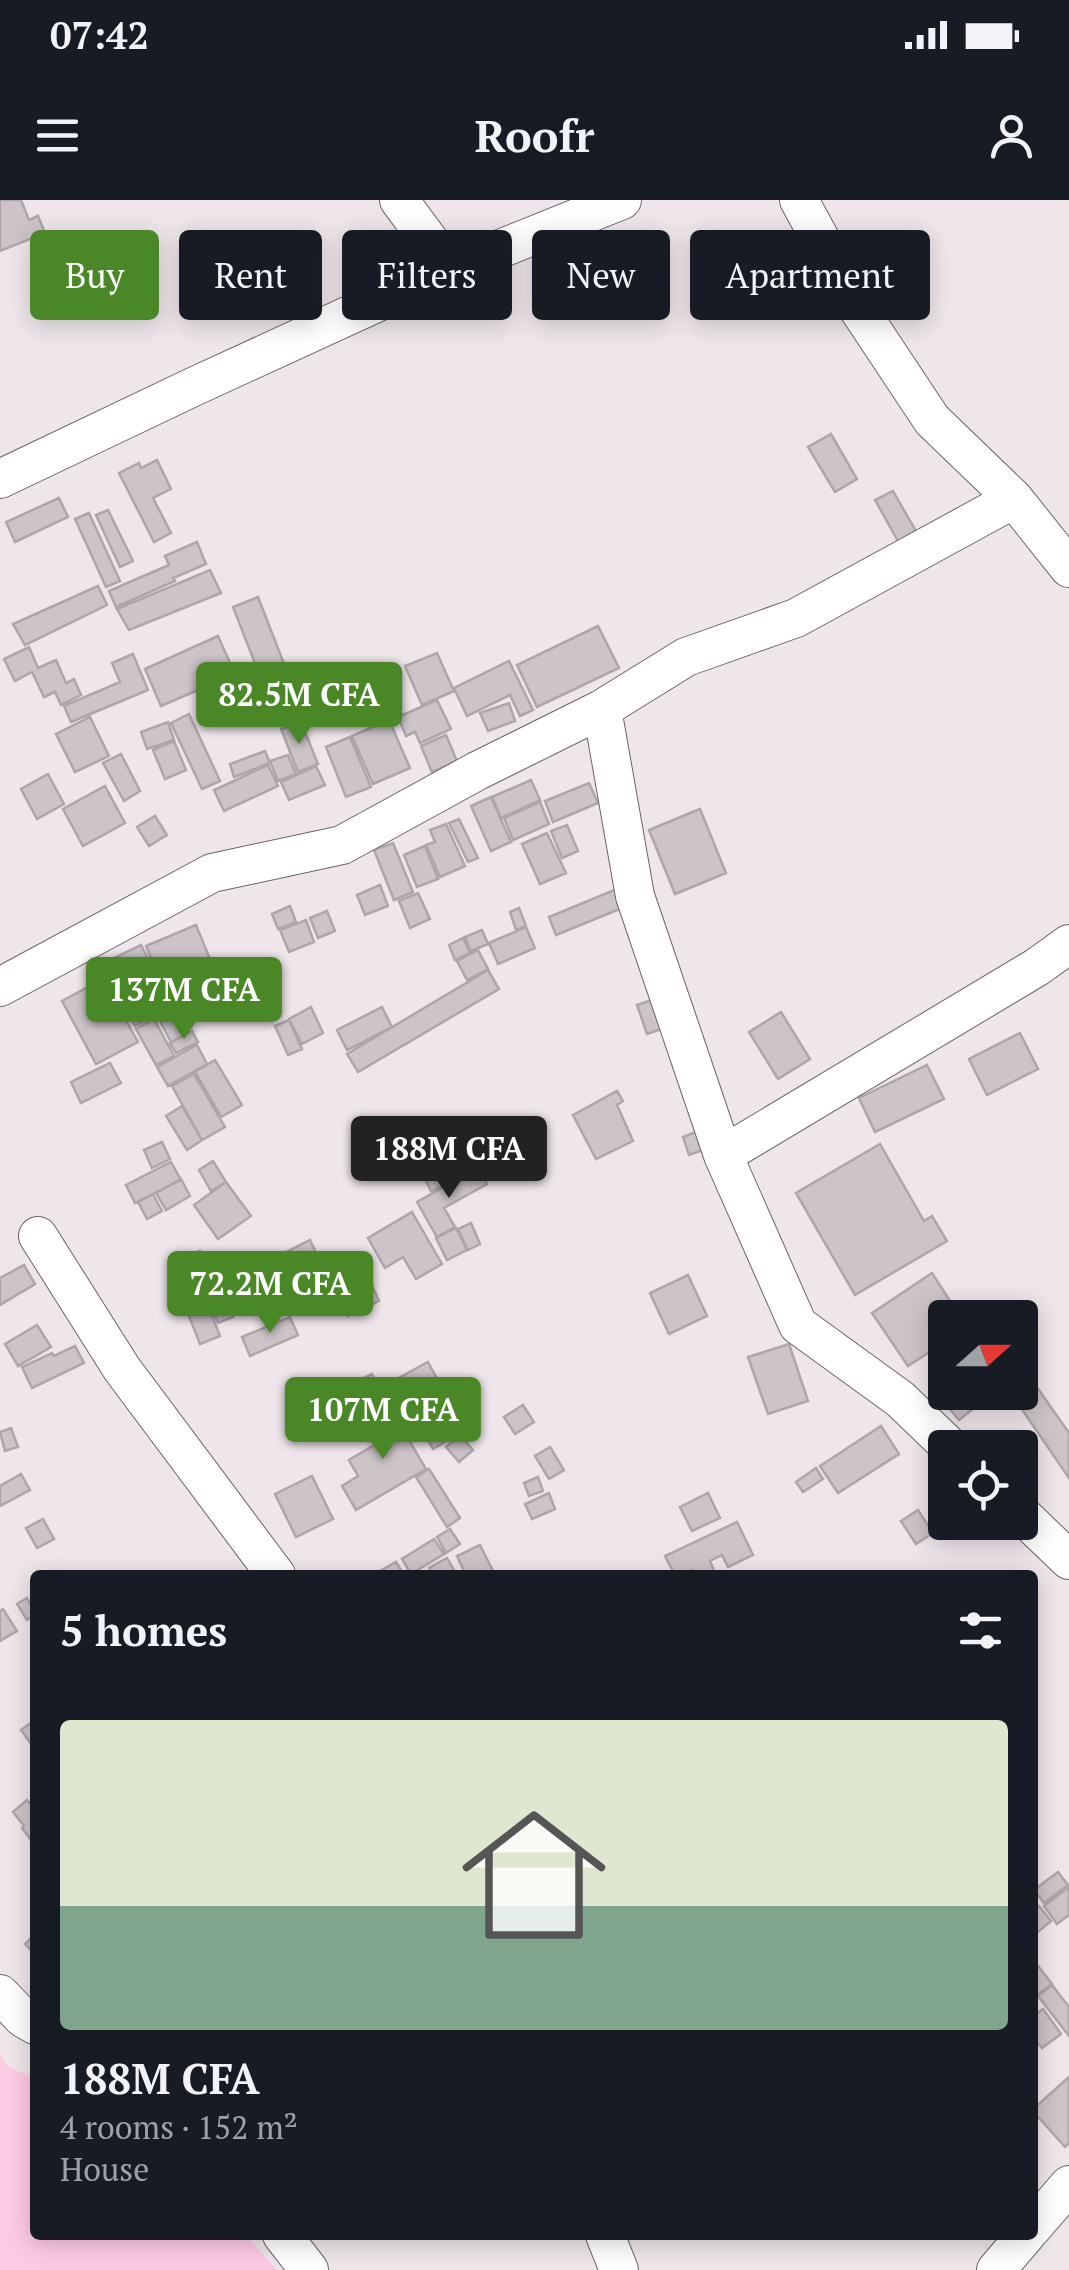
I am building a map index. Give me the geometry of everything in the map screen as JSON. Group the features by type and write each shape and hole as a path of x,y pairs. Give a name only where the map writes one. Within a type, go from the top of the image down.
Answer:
{"street":[{"path":"399,200 421,230"},
{"path":"512,244 622,200"},
{"path":"799,200 857,306 932,420 1014,498 1069,568"},
{"path":"0,479 342,319"},
{"path":"0,986 212,873 342,845 602,709 686,658 796,618 1014,498"},
{"path":"602,709 635,896 722,1156 798,1326 900,1399 932,1430"},
{"path":"722,1156 1037,968 1069,944"},
{"path":"38,1236 122,1370 272,1570"},
{"path":"1038,1531 1069,1560"},
{"path":"0,1994 30,2022"},
{"path":"1038,2221 1069,2185"},
{"path":"286,2240 310,2270"},
{"path":"607,2240 619,2270"},
{"path":"996,2270 1022,2240"}],"shaded area":[{"path":"0,2053 7,2066 30,2077 30,2240 250,2240 277,2270 0,2270"}],"building":[{"path":"0,200 21,200 29,220 38,216 44,230 30,230 30,239 0,251"},
{"path":"831,434 857,479 835,492 808,447"},
{"path":"157,460 171,489 153,498 171,533 154,542 119,473"},
{"path":"893,491 917,533 899,543 875,500"},
{"path":"59,498 68,517 15,542 6,522"},
{"path":"108,510 133,561 120,567 96,515"},
{"path":"89,513 120,581 106,587 75,519"},
{"path":"197,542 206,564 116,607 109,591 169,565 165,556"},
{"path":"210,570 221,593 129,630 117,609"},
{"path":"98,586 107,605 25,645 13,624"},
{"path":"258,597 297,697 272,707 233,607"},
{"path":"598,626 619,668 537,707 517,665"},
{"path":"218,636 235,674 161,706 145,669"},
{"path":"29,647 38,668 56,660 66,683 74,679 81,695 61,705 55,692 44,697 32,672 15,681 4,659"},
{"path":"437,653 454,691 422,705 405,666"},
{"path":"133,654 148,690 71,722 64,706 120,682 112,663"},
{"path":"509,661 533,710 520,716 510,695 467,716 454,688"},
{"path":"437,700 451,729 420,743 415,732 406,736 398,717"},
{"path":"509,703 515,721 488,731 480,713"},
{"path":"189,714 220,781 202,789 171,723"},
{"path":"90,717 109,756 75,772 56,734"},
{"path":"389,720 410,768 373,784 352,736"},
{"path":"168,722 174,740 147,749 141,732"},
{"path":"301,722 318,764 298,772 281,729"},
{"path":"446,735 457,761 432,772 421,746"},
{"path":"350,737 371,787 346,797 326,747"},
{"path":"174,741 186,770 165,779 153,750"},
{"path":"265,751 270,763 234,777 230,764"},
{"path":"121,754 140,791 124,801 103,763"},
{"path":"288,755 296,774 278,781 270,761"},
{"path":"268,765 278,786 224,811 214,790"},
{"path":"316,766 325,785 289,800 281,782"},
{"path":"48,774 64,804 37,819 21,789"},
{"path":"531,780 540,800 501,818 492,797"},
{"path":"589,783 598,803 553,822 545,801"},
{"path":"105,786 125,823 83,846 63,809"},
{"path":"491,797 511,842 491,851 471,806"},
{"path":"540,802 549,824 513,840 504,818"},
{"path":"700,809 726,873 675,894 649,830"},
{"path":"155,816 167,835 149,846 137,827"},
{"path":"459,819 478,858 468,862 449,823"},
{"path":"446,824 465,866 440,877 426,845 435,842 430,830"},
{"path":"567,825 578,851 562,858 551,831"},
{"path":"547,833 566,873 540,884 522,844"},
{"path":"393,843 413,892 394,900 374,850"},
{"path":"425,846 438,879 417,887 404,855"},
{"path":"380,885 388,906 365,915 357,895"},
{"path":"619,888 627,906 556,935 549,917"},
{"path":"418,893 430,919 410,928 399,901"},
{"path":"290,906 296,922 278,929 272,914"},
{"path":"519,908 526,926 516,930 510,912"},
{"path":"327,911 335,931 318,938 310,918"},
{"path":"306,920 314,942 289,952 280,930"},
{"path":"196,925 210,959 160,980 146,946"},
{"path":"526,927 535,948 498,964 489,943"},
{"path":"482,930 488,944 471,951 465,937"},
{"path":"463,938 470,953 455,960 449,945"},
{"path":"141,945 150,963 120,974 112,959"},
{"path":"478,950 488,969 467,980 457,961"},
{"path":"146,968 183,1036 171,1042 135,974"},
{"path":"488,970 499,989 358,1072 347,1054"},
{"path":"130,975 152,1017 135,1026 112,985"},
{"path":"103,979 138,1042 96,1064 62,1001"},
{"path":"657,998 668,1027 647,1034 637,1005"},
{"path":"311,1007 323,1033 302,1044 289,1019"},
{"path":"382,1007 392,1027 347,1050 337,1030"},
{"path":"781,1012 810,1059 778,1079 749,1032"},
{"path":"154,1019 174,1056 156,1065 136,1029"},
{"path":"289,1020 302,1049 288,1055 275,1026"},
{"path":"192,1031 198,1042 176,1053 170,1043"},
{"path":"1020,1033 1038,1069 987,1095 969,1059"},
{"path":"197,1045 207,1064 168,1086 157,1067"},
{"path":"215,1060 242,1105 221,1117 195,1072"},
{"path":"110,1063 121,1083 81,1103 71,1082"},
{"path":"927,1065 944,1099 875,1132 859,1098"},
{"path":"194,1074 225,1127 202,1140 172,1086"},
{"path":"617,1091 623,1101 617,1105 633,1141 596,1159 573,1115"},
{"path":"182,1106 202,1140 187,1150 166,1116"},
{"path":"459,1130 467,1147 445,1157 437,1141"},
{"path":"698,1131 706,1149 689,1155 683,1137"},
{"path":"162,1142 170,1159 152,1168 144,1150"},
{"path":"880,1144 924,1221 932,1216 947,1241 855,1295 796,1193"},
{"path":"400,1146 409,1163 392,1172 383,1156"},
{"path":"468,1150 477,1168 431,1191 422,1173"},
{"path":"213,1161 226,1182 211,1191 199,1170"},
{"path":"171,1162 181,1180 135,1203 126,1185"},
{"path":"478,1168 487,1184 444,1208 455,1227 437,1237 417,1202"},
{"path":"181,1179 190,1196 166,1210 156,1193"},
{"path":"226,1182 251,1216 218,1239 194,1205"},
{"path":"153,1194 162,1211 147,1219 138,1202"},
{"path":"412,1212 442,1264 416,1279 403,1257 385,1268 368,1238"},
{"path":"471,1223 480,1244 468,1250 458,1229"},
{"path":"456,1228 467,1250 447,1260 436,1238"},
{"path":"310,1240 322,1265 302,1275 290,1250"},
{"path":"200,1251 208,1271 226,1264 233,1283 220,1288 233,1317 218,1323 207,1296 194,1301 177,1261"},
{"path":"288,1251 298,1270 278,1279 268,1260"},
{"path":"24,1265 35,1284 0,1305 0,1278"},
{"path":"346,1265 355,1287 338,1294 329,1270"},
{"path":"932,1273 949,1300 928,1300 928,1353 908,1366 872,1313"},
{"path":"688,1275 707,1316 669,1334 650,1293"},
{"path":"370,1281 379,1301 348,1316 338,1295"},
{"path":"205,1298 220,1336 200,1344 185,1306"},
{"path":"290,1317 298,1335 250,1356 242,1337"},
{"path":"37,1325 51,1347 18,1366 5,1344"},
{"path":"789,1344 808,1401 768,1414 748,1357"},
{"path":"75,1346 84,1363 32,1388 22,1367"},
{"path":"428,1362 465,1430 433,1449 395,1380"},
{"path":"372,1374 383,1397 328,1426 316,1402"},
{"path":"1038,1389 1069,1433 1069,1478 1038,1430 1022,1410 1038,1410"},
{"path":"523,1405 534,1422 515,1434 504,1417"},
{"path":"389,1406 426,1469 356,1510 342,1486 358,1476 349,1460 381,1441 368,1419"},
{"path":"950,1410 972,1410 959,1420"},
{"path":"881,1426 899,1454 838,1493 820,1466"},
{"path":"11,1428 18,1447 5,1451 0,1432"},
{"path":"460,1435 473,1450 459,1462 446,1447"},
{"path":"550,1447 564,1470 549,1479 535,1456"},
{"path":"816,1468 823,1479 803,1492 796,1482"},
{"path":"429,1469 460,1518 447,1527 416,1477"},
{"path":"21,1474 30,1490 0,1506 0,1486"},
{"path":"312,1476 333,1519 296,1537 275,1494"},
{"path":"538,1477 543,1491 529,1496 524,1483"},
{"path":"549,1493 555,1509 532,1519 525,1504"},
{"path":"708,1493 720,1518 692,1531 680,1507"},
{"path":"918,1510 928,1525 928,1536 916,1544 901,1521"},
{"path":"43,1519 54,1539 37,1548 26,1528"},
{"path":"737,1522 753,1555 728,1567 722,1555 710,1561 714,1570 672,1570 665,1556"},
{"path":"450,1529 460,1544 446,1553 437,1537"},
{"path":"434,1539 444,1554 418,1570 409,1570 402,1559"},
{"path":"480,1545 492,1570 464,1570 457,1556"},
{"path":"447,1558 454,1570 430,1570"},
{"path":"396,1562 401,1570 382,1570"},
{"path":"27,1598 30,1618 27,1620 17,1604"},
{"path":"3,1609 17,1631 0,1641 0,1611"},
{"path":"30,1724 30,1742 21,1730"},
{"path":"27,1800 30,1804 30,1838 24,1826 13,1812"},
{"path":"1058,1872 1068,1885 1044,1903 1038,1887"},
{"path":"1069,1887 1069,1915 1057,1924 1044,1906"},
{"path":"1038,1907 1051,1921 1038,1932"},
{"path":"1038,1966 1052,1984 1038,1994"},
{"path":"1052,1985 1069,2007 1069,2036 1038,1996"},
{"path":"1043,2009 1061,2034 1042,2048 1038,2043 1038,2013"},
{"path":"1069,2077 1069,2143 1065,2147 1038,2117 1038,2105"}]}
